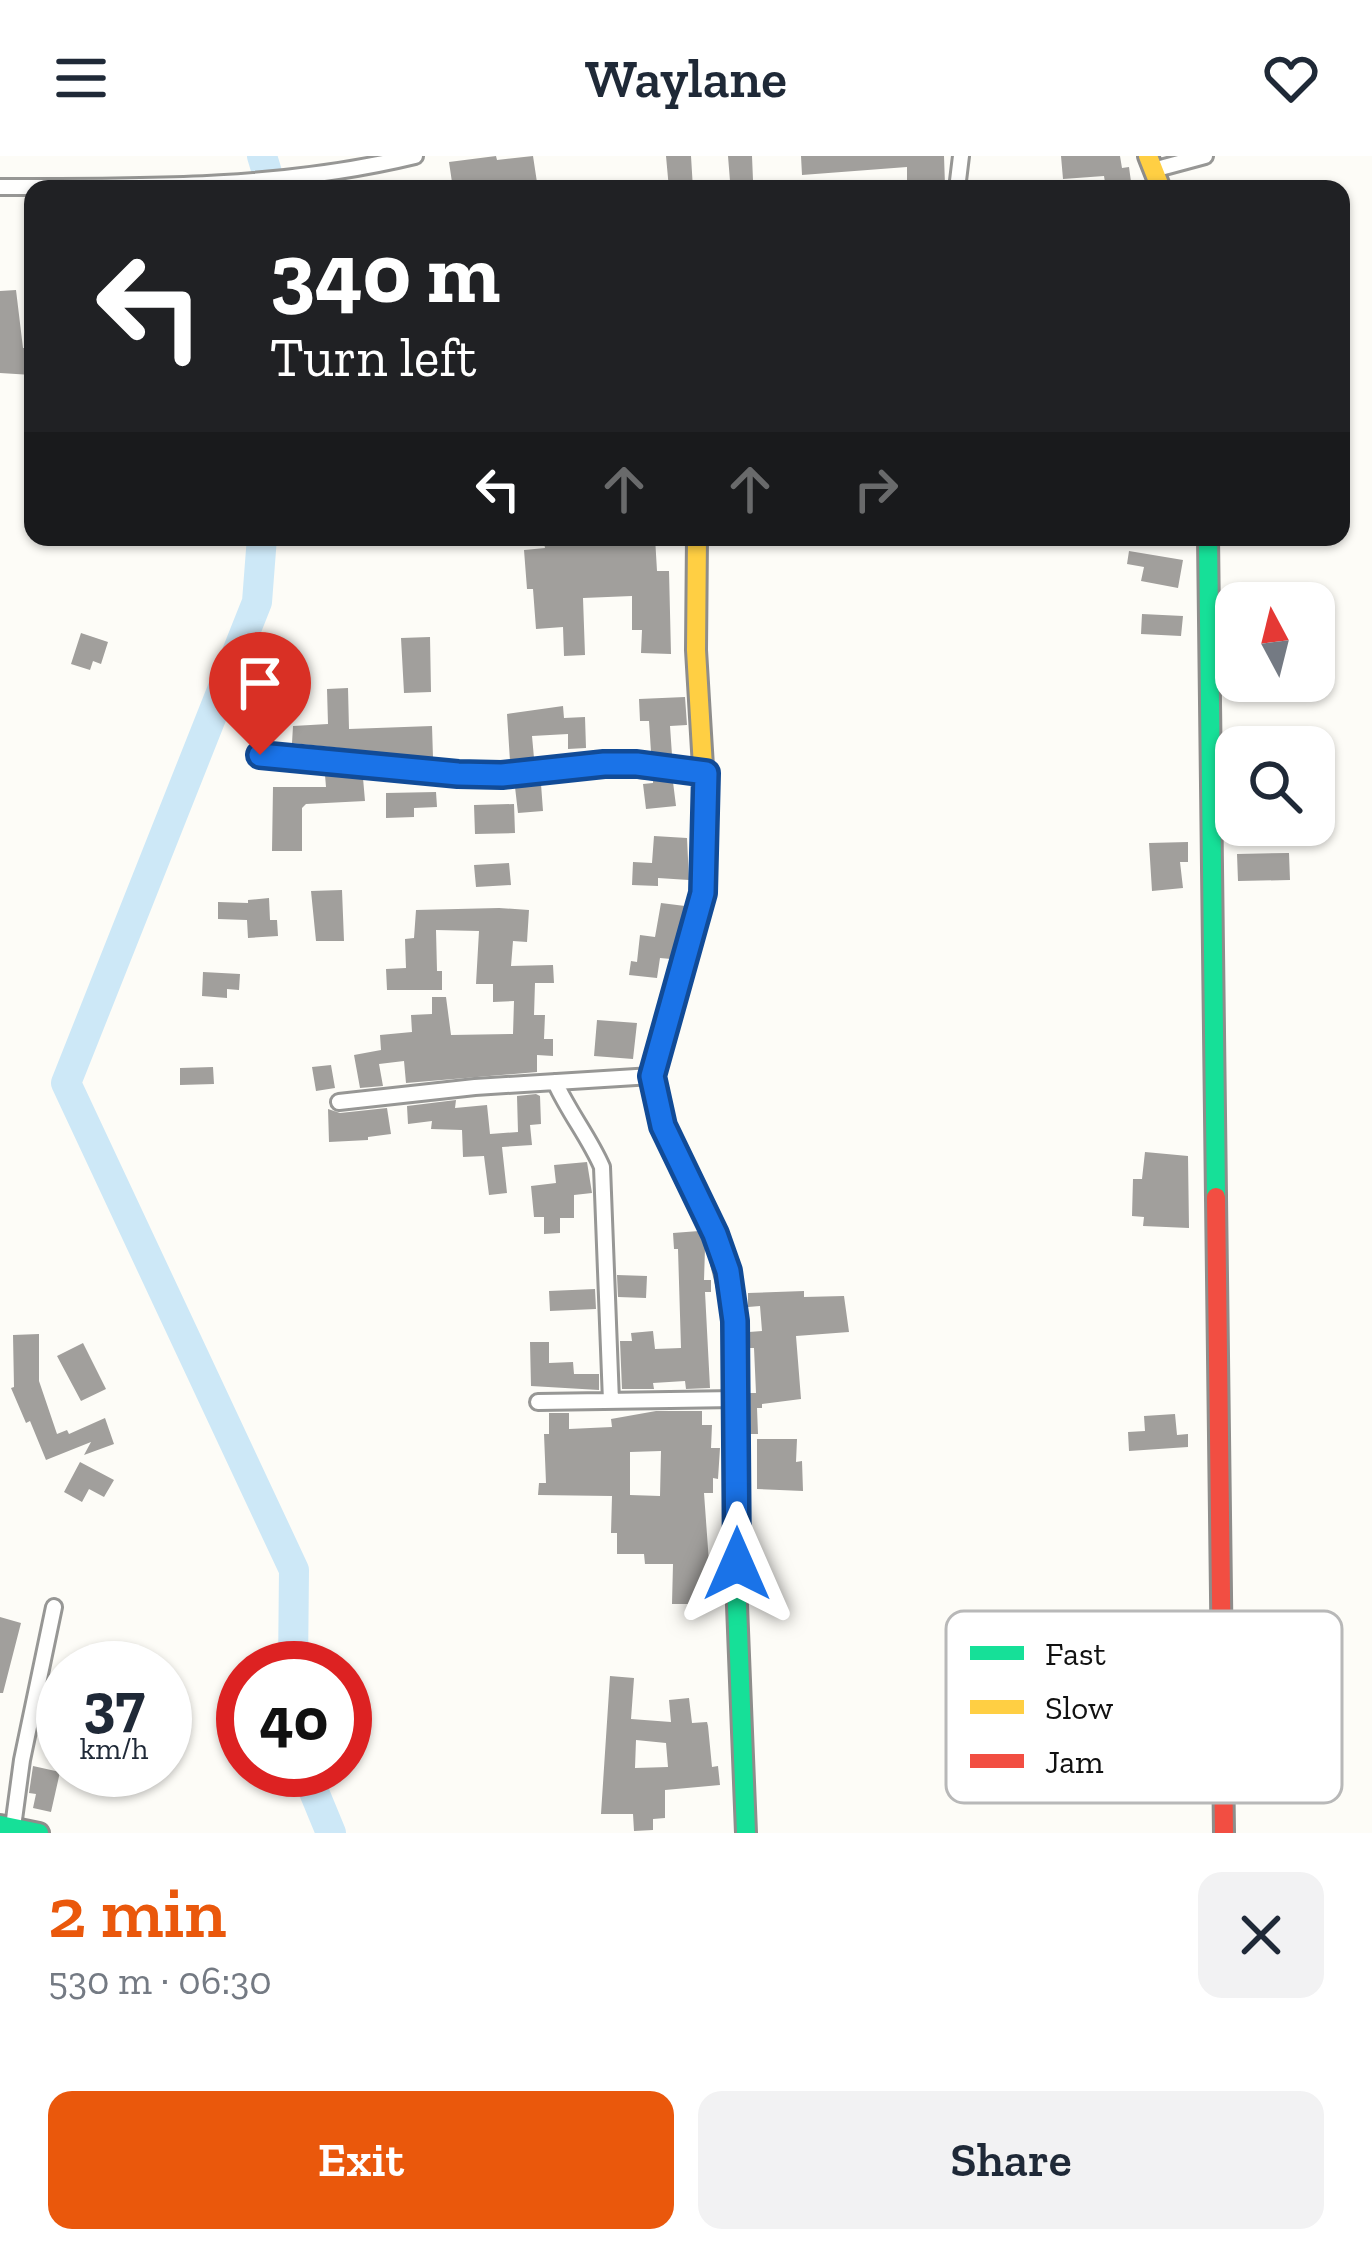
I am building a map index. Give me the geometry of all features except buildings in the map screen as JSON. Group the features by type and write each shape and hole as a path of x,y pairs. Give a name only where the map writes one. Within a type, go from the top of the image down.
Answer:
{"street":[{"path":"262,180 360,169 415,156"},
{"path":"1150,163 1205,156"},
{"path":"698,546 696,650 706,773 703,893 652,1076 663,1126 728,1271 735,1321 737,1605 746,1833"},
{"path":"1208,546 1221,1611"},
{"path":"260,755 480,775 604,764 706,773"},
{"path":"339,1102 475,1087 652,1076"},
{"path":"555,1082 602,1167 610,1401"},
{"path":"538,1402 736,1399"},
{"path":"39,1833 6,1826 54,1607"},
{"path":"1224,1803 1224,1833"}],"waterway":[{"path":"262,156 269,180"},
{"path":"261,546 257,602 66,1083 294,1570 293,1641"},
{"path":"316,1797 331,1833"}],"traffic: fast":[{"path":"1208,546 1216,1197"},
{"path":"733,1308 746,1833"},
{"path":"0,1825 39,1833"}],"traffic: slow":[{"path":"1148,156 1157,180"},
{"path":"697,546 696,650 707,834 703,893 652,1076 663,1126 715,1234 733,1308"}],"traffic: jam":[{"path":"260,755 458,774 502,775 605,764 706,773"},
{"path":"1216,1197 1221,1611"},
{"path":"1224,1803 1224,1833"}],"route":[{"path":"260,755 458,774 502,775 604,764 706,773 703,893 652,1076 663,1126 728,1271 735,1321 737,1564"}]}
